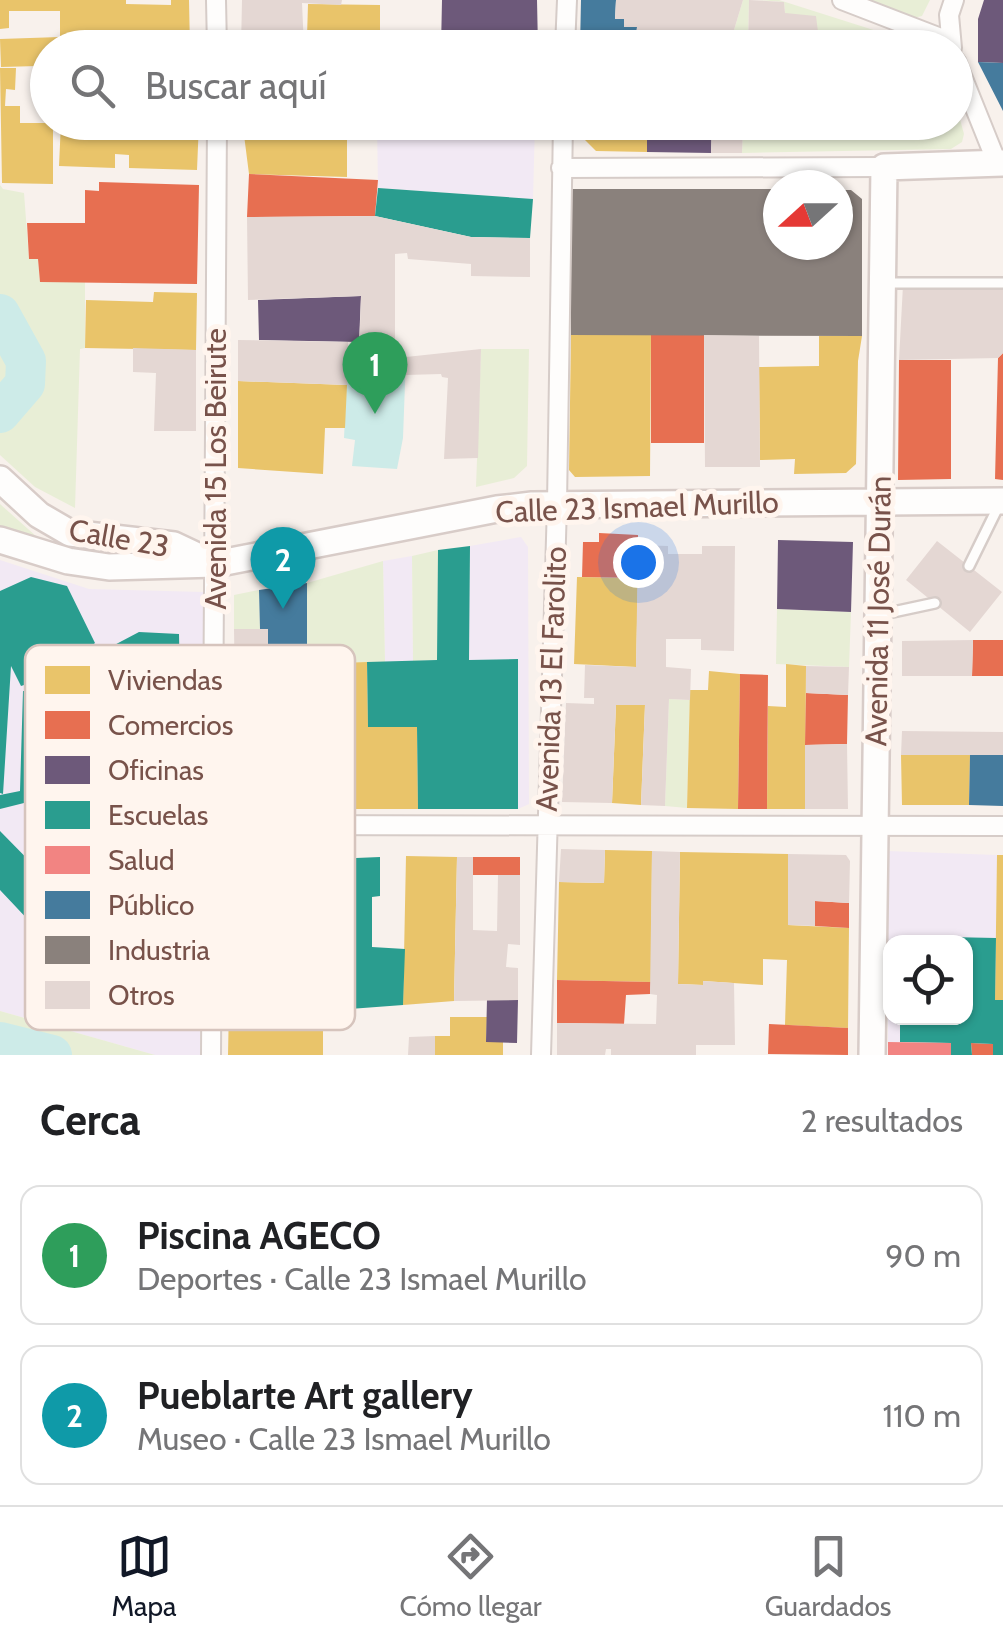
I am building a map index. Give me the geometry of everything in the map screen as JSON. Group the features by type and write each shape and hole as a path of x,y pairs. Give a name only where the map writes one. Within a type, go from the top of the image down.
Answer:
{"main road":[{"path":"884,167 1000,163"},
{"name":"Avenida 11 José Durán","path":"872,1055 884,167"},
{"name":"Calle 23","path":"0,478 40,515 70,533 174,546 215,564"},
{"name":"Calle 23 Ismael Murillo","path":"215,564 497,509 558,504 1002,501"},
{"name":"Calle 23","path":"8,542 68,561 110,567 215,564"}],"street":[{"path":"216,0 216,30"},
{"path":"566,30 567,0"},
{"path":"842,0 915,30"},
{"path":"950,30 954,0"},
{"path":"973,100 1000,163"},
{"name":"Avenida 15 Los Beirute","path":"214,645 217,140"},
{"name":"Avenida 13 El Farolito","path":"541,1055 558,504 562,140"},
{"path":"561,168 884,167"},
{"path":"355,825 1003,826"},
{"name":"Avenida 15 Los Beirute","path":"211,1030 211,1055"}],"lane":[{"path":"884,284 1003,283"},
{"path":"969,566 1002,501"},
{"path":"878,615 935,604"}],"shaded area":[{"path":"377,140 535,140 533,199 378,188"},
{"path":"521,537 528,547 529,804 518,809 418,809 417,728 385,662 383,561 412,556 413,661 468,660 470,546"},
{"path":"0,560 89,589 204,592 204,645 25,645 25,1018 0,1011"},
{"path":"887,851 997,855 996,949 1003,1044 888,1042 888,1025 973,1025 973,935 887,935"},
{"path":"67,1030 200,1030 200,1055 155,1055"}],"green space":[{"path":"743,0 749,0 748,30 734,30"},
{"path":"759,0 779,0 873,30 817,30 785,13 784,2"},
{"path":"859,0 930,0 922,16 909,19"},
{"path":"742,140 962,140 951,149 742,153"},
{"path":"0,185 24,193 29,259 38,259 40,281 85,282 75,508 35,487 0,455"},
{"path":"481,349 529,349 527,466 514,478 476,487"},
{"path":"0,504 37,537 0,525"},
{"path":"438,550 437,660 413,661 412,556"},
{"path":"383,561 385,662 355,662 355,645 307,645 307,583"},
{"path":"259,590 260,629 234,629 234,595"},
{"path":"777,609 851,612 849,667 776,664"},
{"path":"669,699 690,700 687,808 665,806"},
{"path":"0,1011 25,1018 25,1030 67,1030 155,1055 0,1055"}],"water":[{"path":"348,353 406,357 403,438 397,469 352,466 355,440 344,438"}],"building: Viviendas":[{"path":"0,0 126,0 126,4 171,5 171,0 189,0 190,30 60,30 60,11 9,11 9,28 0,29"},
{"path":"308,4 380,5 380,30 307,30"},
{"path":"30,38 30,66 1,67 0,39"},
{"path":"0,68 16,68 15,90 6,89 5,106 20,106 20,123 30,123 30,140 53,140 53,184 2,183"},
{"path":"60,140 198,140 197,170 129,168 129,155 115,154 115,168 59,166"},
{"path":"245,140 347,140 347,177 249,174"},
{"path":"585,140 647,140 647,152 596,151"},
{"path":"154,292 197,293 196,350 85,348 86,300 153,302"},
{"path":"571,335 651,335 650,476 575,477 569,470"},
{"path":"819,336 862,336 856,464 846,473 794,474 795,459 760,460 759,367 819,366"},
{"path":"238,381 347,385 345,428 325,428 323,474 238,468"},
{"path":"577,577 638,578 636,667 574,664"},
{"path":"355,662 367,662 368,727 417,727 418,809 355,809"},
{"path":"786,664 806,666 805,809 767,809 768,706 786,707"},
{"path":"709,671 740,674 738,809 687,808 690,690 708,690"},
{"path":"616,705 645,705 641,805 612,803"},
{"path":"901,755 970,755 969,805 902,805"},
{"path":"605,850 652,851 651,982 557,980 559,882 604,883"},
{"path":"680,852 788,854 788,925 849,928 848,1028 785,1025 787,960 763,959 763,985 703,981 703,985 678,984"},
{"path":"997,855 1003,855 1003,1000 995,1000"},
{"path":"406,856 457,857 454,1001 403,1005"},
{"path":"450,1017 487,1017 486,1042 503,1042 503,1055 435,1055 435,1036 450,1036"},
{"path":"229,1030 323,1030 323,1055 228,1055"}],"building: Comercios":[{"path":"249,174 378,180 375,216 247,217"},
{"path":"99,182 199,185 197,284 40,282 38,259 29,259 27,223 85,223 85,190 99,191"},
{"path":"651,335 704,335 704,443 651,443"},
{"path":"1003,353 1003,480 995,479 998,358"},
{"path":"899,360 951,360 951,479 898,480"},
{"path":"599,533 638,535 638,578 582,577 583,542 599,542"},
{"path":"973,640 1003,640 1003,676 972,676"},
{"path":"740,674 768,675 767,809 738,809"},
{"path":"806,693 848,695 847,744 805,745"},
{"path":"473,857 520,857 520,875 473,875"},
{"path":"815,901 849,903 849,928 815,926"},
{"path":"557,980 651,982 650,994 626,995 624,1024 557,1023"},
{"path":"769,1024 848,1028 848,1055 768,1054"},
{"path":"971,1043 993,1044 993,1055 972,1055"}],"building: Oficinas":[{"path":"442,0 537,0 538,30 441,30"},
{"path":"984,0 1003,0 1003,63 978,62 978,19"},
{"path":"647,140 711,140 711,153 647,152"},
{"path":"361,296 359,342 259,340 258,300"},
{"path":"778,540 853,542 851,612 777,609"},
{"path":"487,999 518,1000 517,1043 486,1042"}],"building: Escuelas":[{"path":"378,188 533,199 530,238 471,237 375,216"},
{"path":"470,546 469,660 518,659 518,809 418,809 417,727 368,727 367,662 437,660 438,550"},
{"path":"31,577 67,586 95,643 25,645 25,685 21,686 11,666 3,794 0,793 0,591"},
{"path":"139,632 179,634 179,645 114,645"},
{"path":"23,691 25,803 0,809 0,795 20,791"},
{"path":"0,831 25,856 25,917 0,890"},
{"path":"380,857 380,896 372,897 372,947 405,949 403,1005 355,1009 355,858"},
{"path":"973,938 996,938 995,1000 1003,1000 1003,1055 993,1055 993,1044 971,1043 972,1055 951,1055 951,1043 900,1042 900,1025 973,1025"}],"building: Salud":[{"path":"888,1042 951,1043 951,1055 888,1055"}],"building: Público":[{"path":"581,0 616,0 615,19 624,19 624,27 637,27 637,30 580,30"},
{"path":"978,62 1003,63 1003,111"},
{"path":"307,583 307,645 268,645 268,629 260,629 259,590"},
{"path":"970,755 1003,755 1003,806 969,805"}],"building: Industria":[{"path":"570,189 763,189 763,260 853,260 853,192 862,199 862,336 571,335"}],"building: Otros":[{"path":"242,0 342,0 341,5 302,3 303,30 241,30"},
{"path":"616,0 743,0 734,30 637,30 624,27 624,19 615,19"},
{"path":"749,0 784,2 785,13 816,16 818,30 748,30"},
{"path":"711,140 742,140 742,153 711,153"},
{"path":"375,216 471,237 530,238 530,277 471,276 471,264 408,259 407,253 395,254 395,356 359,354 361,296 248,300 247,217"},
{"path":"903,285 1003,287 1003,353 998,358 899,360"},
{"path":"704,335 759,336 760,467 705,467"},
{"path":"238,340 348,342 347,385 238,381"},
{"path":"133,348 196,350 196,431 154,431 156,373 133,372"},
{"path":"481,349 478,458 444,459 448,378 441,374 406,375 406,357"},
{"path":"937,541 1002,592 970,632 906,580"},
{"path":"638,545 668,546 668,554 702,554 702,546 735,546 734,651 701,650 701,639 666,639 666,667 691,669 690,700 669,699 665,806 641,805 645,705 616,705 612,803 562,802 566,703 594,704 594,698 584,698 585,665 636,667"},
{"path":"234,629 268,629 268,645 234,645"},
{"path":"973,640 972,676 902,676 902,641"},
{"path":"806,666 849,667 848,695 806,693"},
{"path":"902,731 1003,732 1003,755 901,755"},
{"path":"847,744 848,809 805,809 805,745"},
{"path":"561,849 605,850 604,883 559,882"},
{"path":"652,851 680,852 678,984 734,983 735,1045 696,1045 696,1055 611,1055 611,1049 606,1049 605,1055 557,1055 557,1023 656,1024 657,995 650,994"},
{"path":"788,854 846,855 850,861 849,903 815,901 815,926 788,925"},
{"path":"457,857 473,857 473,930 497,931 498,875 520,875 520,945 508,944 506,967 518,968 518,1000 454,1001"},
{"path":"435,1036 435,1055 408,1055 409,1037"}],"waterway":[{"path":"0,314 26,361 25,384 0,413"},
{"path":"0,1042 52,1055"}],"place":[{"name":"Piscina AGECO","path":"375,414"},
{"name":"Pueblarte Art gallery","path":"283,609"}]}
